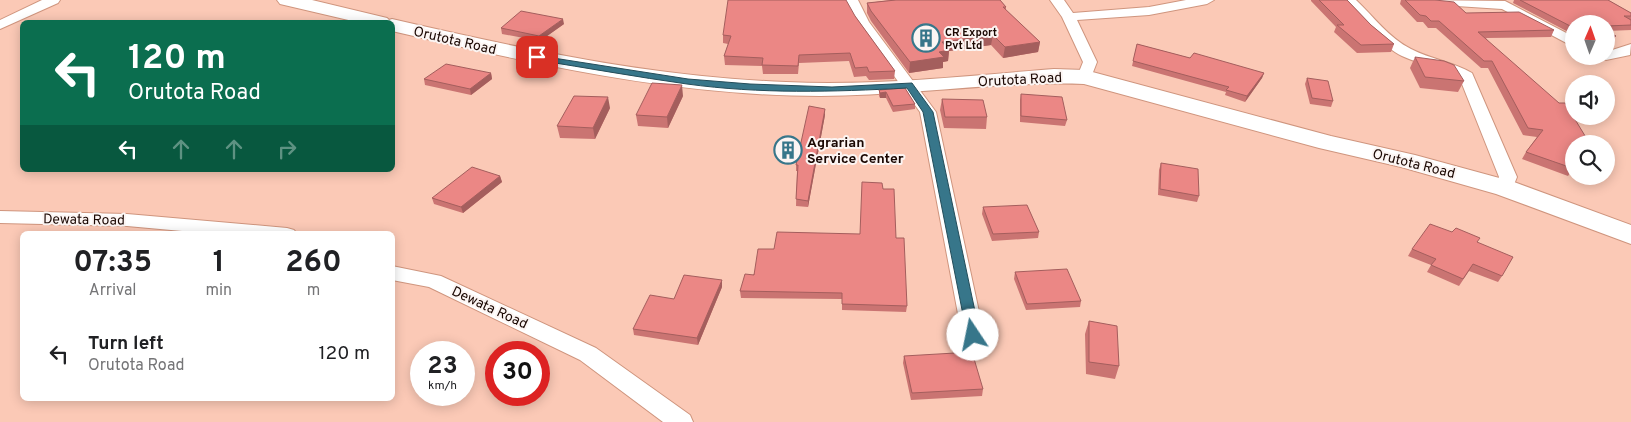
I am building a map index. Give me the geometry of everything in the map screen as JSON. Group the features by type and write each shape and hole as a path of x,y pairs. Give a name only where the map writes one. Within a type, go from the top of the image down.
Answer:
{"main road":[{"path":"287,0 372,20"},
{"name":"Orutota Road","path":"395,26 502,52 688,82 750,87 823,89 1054,76 1085,77 1319,141 1406,160 1505,188 1631,235"}],"street":[{"path":"0,26 53,0"},
{"path":"851,0 863,23 928,112 973,335"},
{"path":"1057,0 1069,17 1090,62 1085,77"},
{"path":"1069,17 1149,12 1207,0"},
{"path":"1348,0 1403,51 1420,59 1455,69 1467,76 1508,176 1505,188"},
{"path":"1426,0 1505,5 1565,38"},
{"path":"1615,54 1625,52 1631,48"},
{"name":"Dewata Road","path":"0,218 127,220 253,231"},
{"name":"Dewata Road","path":"395,273 434,281 588,354 681,422"}],"building":[{"path":"728,0 846,0 855,16 895,71 869,72 867,67 855,68 850,53 799,55 798,66 762,65 763,58 724,56 731,36 723,35"},
{"path":"896,0 1000,0 1006,7 1003,7 1040,42 1005,47 993,35 942,42 949,50 939,52 944,57 910,62 867,3"},
{"path":"1319,0 1347,0 1371,25 1394,44 1361,45 1337,25 1344,25"},
{"path":"1405,0 1454,2 1466,13 1519,12 1554,30 1478,32 1559,103 1565,103 1565,125 1578,125 1585,135 1565,135 1565,166 1526,152 1543,130 1528,128 1492,61 1484,61 1439,21 1431,21 1426,16 1420,15"},
{"path":"1520,0 1608,0 1631,13 1631,16 1624,16 1631,20 1631,25 1615,26 1615,15 1565,15 1565,23"},
{"path":"521,11 563,19 539,36 501,28"},
{"path":"1137,44 1190,58 1194,53 1264,73 1247,96 1226,90 1229,87 1133,61"},
{"path":"1415,57 1444,61 1454,65 1464,81 1425,77"},
{"path":"446,64 491,73 470,89 424,79"},
{"path":"1307,78 1328,81 1333,101 1312,98"},
{"path":"652,83 682,85 667,117 636,115"},
{"path":"905,88 915,104 893,106 886,92 880,93 879,90"},
{"path":"1021,94 1062,97 1067,120 1021,116"},
{"path":"574,96 608,97 593,128 557,126"},
{"path":"942,99 983,100 987,117 945,117"},
{"path":"809,106 825,109 808,201 796,199 798,165 796,165"},
{"path":"1161,163 1198,169 1199,196 1160,189"},
{"path":"472,167 500,176 461,207 432,198"},
{"path":"862,182 882,183 883,189 894,189 896,238 904,238 907,306 842,304 842,293 740,291 745,274 754,275 758,249 774,249 777,232 860,234"},
{"path":"1027,205 1039,232 993,234 983,207"},
{"path":"1430,224 1452,232 1456,228 1480,238 1477,242 1513,257 1502,276 1473,264 1463,279 1431,265 1436,259 1412,249"},
{"path":"1067,269 1081,301 1027,304 1015,272"},
{"path":"684,275 722,280 697,338 633,329 650,295 674,299"},
{"path":"1089,321 1117,326 1119,366 1089,362"},
{"path":"972,352 983,389 912,393 904,356"}],"place":[{"name":"CR Export Pvt Ltd","path":"926,38"},
{"name":"Agrarian Service Center","path":"788,150"}],"route":[{"path":"537,57 688,82 750,87 832,89 909,85 928,112 973,335"}]}
